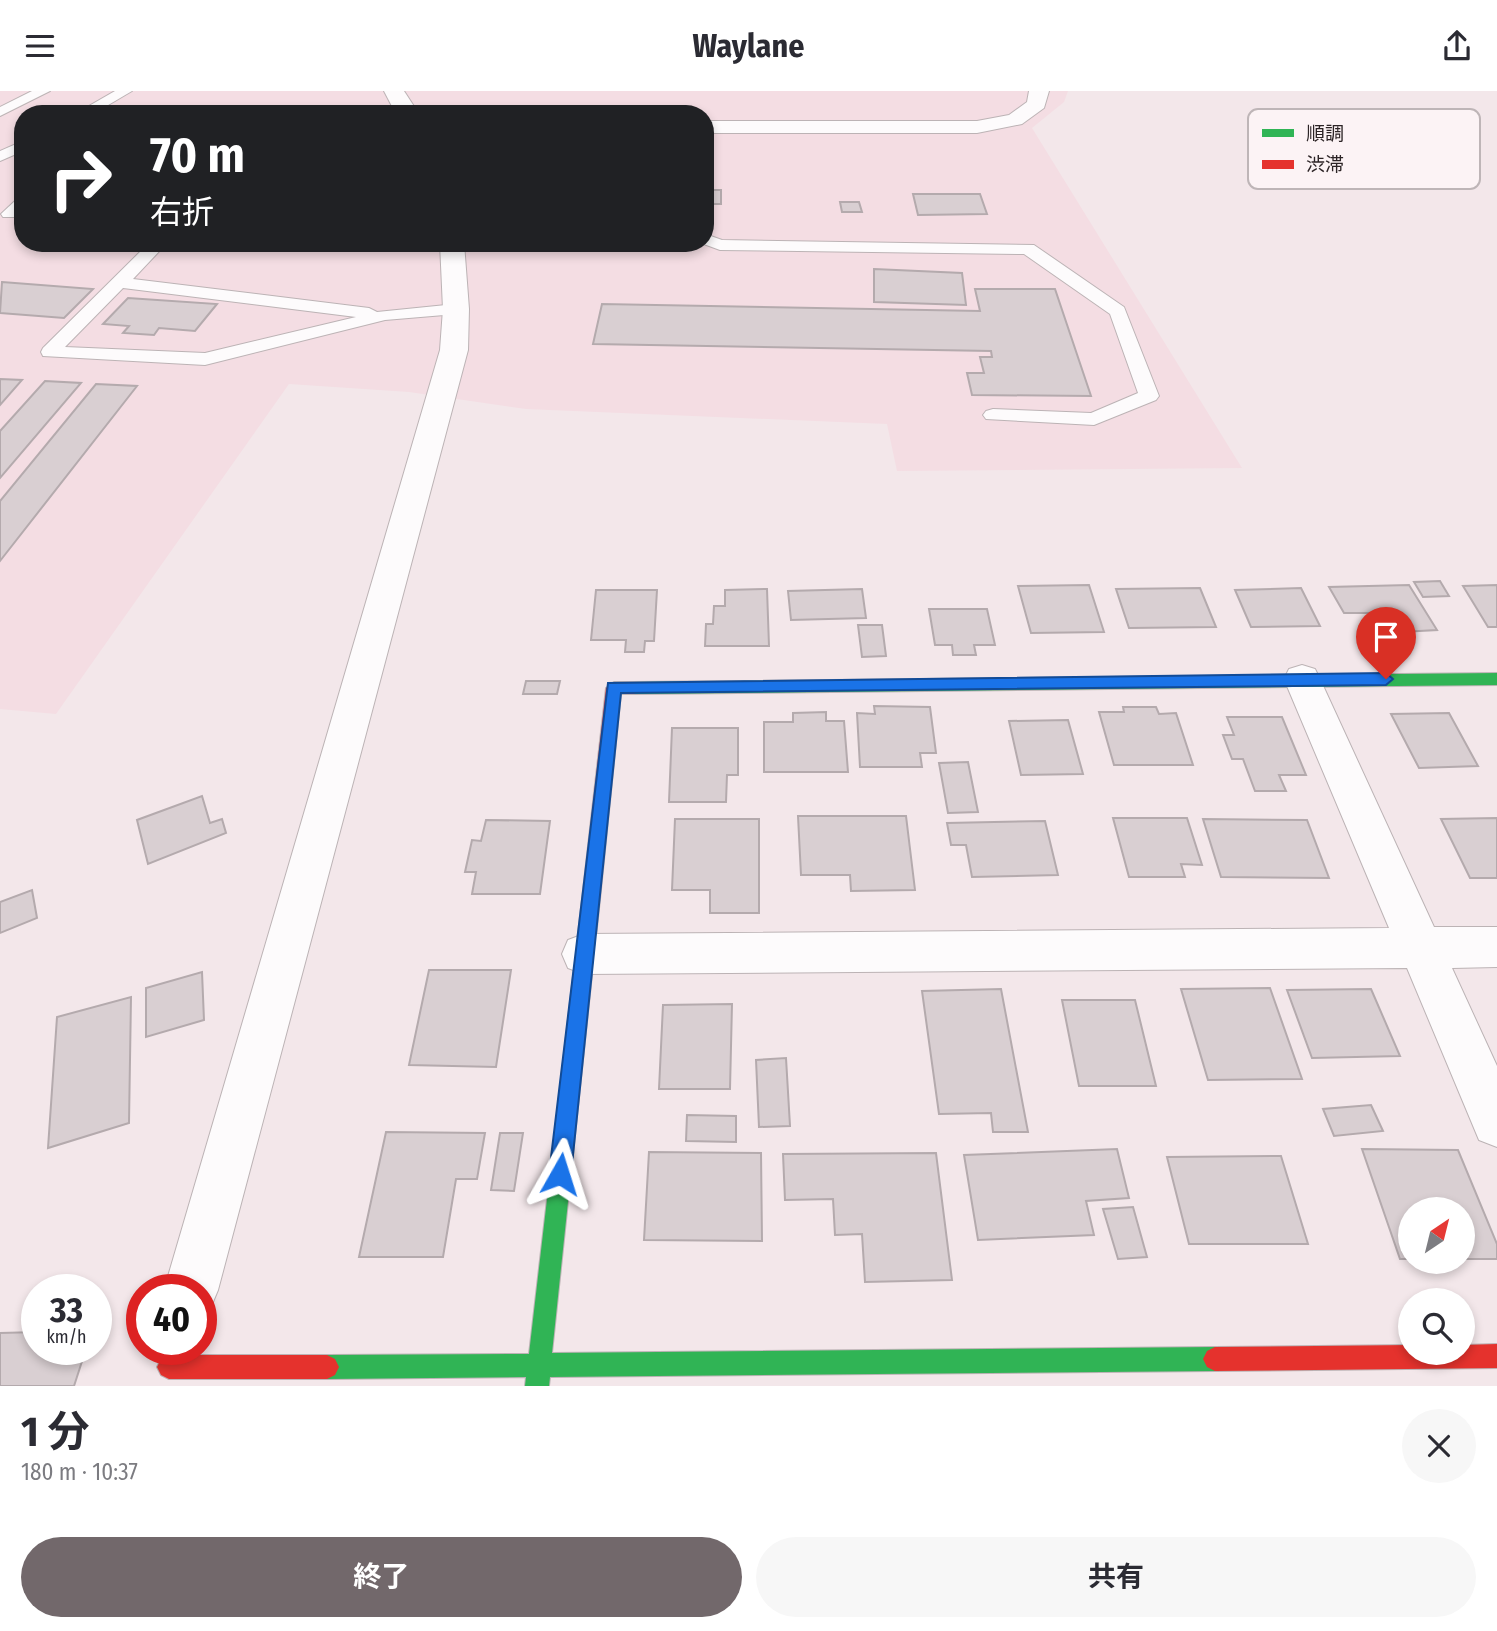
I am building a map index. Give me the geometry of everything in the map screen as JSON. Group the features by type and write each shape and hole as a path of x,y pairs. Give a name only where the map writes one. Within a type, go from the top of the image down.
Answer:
{"street":[{"path":"714,127 978,127 1015,120 1037,104 1039,91"},
{"path":"195,1274 451,364 456,309 453,252"},
{"path":"1302,679 1497,1122"},
{"path":"537,1386 614,688 1497,679"},
{"path":"584,954 1497,947"},
{"path":"169,1367 1497,1356"}],"lane":[{"path":"14,105 43,91"},
{"path":"99,105 125,91"},
{"path":"247,105 254,98"},
{"path":"9,213 14,209"},
{"path":"714,243 720,245 1028,249 1118,311 1149,396 1094,419 993,415"},
{"path":"150,252 50,352 205,359 385,315 456,309"},
{"path":"122,282 385,315"}],"shaded area":[{"path":"0,91 1068,91 1064,102 1032,128 1242,468 897,471 887,424 526,409 409,392 289,384 56,714 0,709"}],"building":[{"path":"714,190 721,190 721,204 714,204"},
{"path":"913,194 980,194 987,214 918,215"},
{"path":"840,202 859,202 862,212 842,212"},
{"path":"874,269 962,273 966,305 874,302"},
{"path":"2,282 93,289 64,318 0,313"},
{"path":"975,289 1055,289 1091,396 972,395 967,373 984,373 980,357 992,357 991,351 593,344 602,304 980,311"},
{"path":"128,298 217,304 195,331 159,328 154,335 123,333 129,326 103,324"},
{"path":"0,379 22,380 0,405"},
{"path":"45,381 81,383 0,478 0,431"},
{"path":"96,384 137,386 0,561 0,501"},
{"path":"1440,581 1449,596 1423,597 1414,582"},
{"path":"1089,585 1104,632 1031,633 1018,586"},
{"path":"1409,585 1437,630 1401,632 1398,625 1377,626 1369,613 1344,613 1329,587"},
{"path":"1497,585 1497,627 1488,627 1463,586"},
{"path":"1200,588 1216,627 1129,628 1116,589"},
{"path":"1301,588 1320,626 1251,627 1235,590"},
{"path":"767,589 769,646 705,646 706,624 713,624 714,606 725,606 725,590"},
{"path":"862,589 866,618 791,620 788,591"},
{"path":"596,590 657,590 654,641 645,641 644,652 625,652 626,640 591,640"},
{"path":"929,609 987,609 995,645 974,645 976,655 953,655 952,645 935,645"},
{"path":"858,625 882,625 886,656 862,657"},
{"path":"526,681 560,681 557,694 523,694"},
{"path":"874,706 930,707 936,753 920,753 922,767 860,767 857,713 875,714"},
{"path":"1123,707 1156,707 1159,714 1176,713 1193,765 1114,765 1099,712 1124,712"},
{"path":"826,712 826,721 844,721 848,772 764,772 764,722 793,722 793,713"},
{"path":"1449,713 1478,766 1419,768 1391,714"},
{"path":"1227,717 1282,717 1306,775 1279,775 1286,791 1255,791 1243,759 1232,759 1223,735 1234,735"},
{"path":"1068,720 1083,774 1021,775 1009,721"},
{"path":"672,728 738,728 738,775 727,775 726,802 669,802"},
{"path":"968,762 978,812 948,813 939,763"},
{"path":"202,796 210,823 222,819 226,833 148,864 137,820"},
{"path":"798,816 906,816 915,890 851,891 850,875 801,875"},
{"path":"1113,818 1187,818 1202,865 1181,864 1185,877 1129,877"},
{"path":"1497,818 1497,878 1470,878 1441,819"},
{"path":"675,819 759,819 759,913 710,913 710,890 672,890"},
{"path":"1203,819 1307,820 1329,878 1221,877"},
{"path":"486,820 550,821 540,894 472,894 476,872 465,872 472,840 481,841"},
{"path":"1045,821 1058,875 972,877 966,845 951,845 947,823"},
{"path":"32,890 37,918 0,933 0,902"},
{"path":"429,970 511,970 496,1067 409,1065"},
{"path":"202,972 204,1020 146,1037 146,988"},
{"path":"1270,988 1302,1079 1208,1080 1181,989"},
{"path":"1001,989 1028,1132 993,1132 991,1113 939,1114 922,991"},
{"path":"1371,989 1400,1056 1312,1058 1287,990"},
{"path":"131,997 129,1123 48,1148 57,1017"},
{"path":"1062,1000 1135,1000 1156,1086 1079,1086"},
{"path":"732,1004 730,1089 659,1089 663,1005"},
{"path":"786,1058 790,1126 759,1127 756,1060"},
{"path":"1371,1105 1383,1131 1334,1136 1323,1109"},
{"path":"687,1115 736,1116 736,1142 686,1141"},
{"path":"386,1132 485,1133 477,1179 456,1179 443,1257 359,1257"},
{"path":"500,1133 523,1133 514,1191 491,1190"},
{"path":"1117,1149 1129,1198 1086,1201 1094,1235 978,1240 964,1155"},
{"path":"1362,1149 1458,1150 1497,1244 1497,1259 1475,1259 1475,1197 1398,1197 1398,1253"},
{"path":"649,1152 761,1153 762,1241 644,1240"},
{"path":"936,1153 952,1280 865,1282 862,1234 835,1235 833,1199 785,1200 783,1154"},
{"path":"1281,1156 1308,1244 1189,1244 1167,1157"},
{"path":"1133,1207 1147,1257 1118,1259 1103,1209"},
{"path":"21,1332 21,1365 81,1365 74,1386 0,1386 0,1333"}],"traffic: fast":[{"path":"634,688 1497,679"},
{"path":"537,1386 591,899"},
{"path":"327,1367 1215,1359"}],"traffic: jam":[{"path":"591,899 614,688 634,688"},
{"path":"1215,1359 1497,1356"},
{"path":"169,1367 327,1367"}],"route":[{"path":"560,1174 614,688 1386,679"}]}
